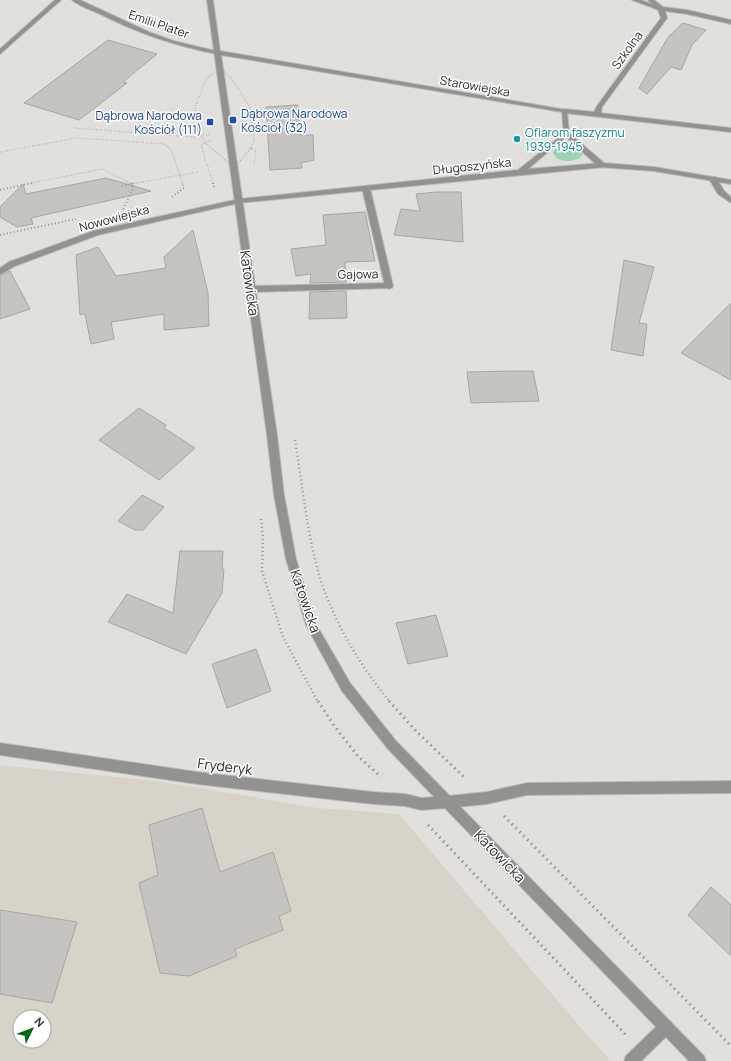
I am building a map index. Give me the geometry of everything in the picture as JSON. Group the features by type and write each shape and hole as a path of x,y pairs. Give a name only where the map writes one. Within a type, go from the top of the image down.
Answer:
{"street":[{"path":"0,52 58,0"},
{"name":"Emilii Plater","path":"75,0 148,34 173,42 217,52"},
{"name":"Katowicka","path":"210,0 279,495 291,559 311,626 346,687 392,745 699,1061"},
{"path":"635,0 661,9 687,12 731,22"},
{"path":"651,0 661,9"},
{"name":"Szkolna","path":"597,115 599,107 664,18 661,9"},
{"name":"Starowiejska","path":"217,52 512,104 731,130"},
{"path":"565,111 566,134 602,166"},
{"path":"519,173 566,134"},
{"name":"Długoszyńska","path":"239,201 602,166 654,169 731,182"},
{"path":"713,179 721,192 731,201"},
{"name":"Gajowa","path":"251,289 389,286 366,188"},
{"name":"Nowowiejska","path":"0,272 12,264 96,233 239,201"},
{"path":"0,261 12,264"},
{"name":"Fryderyk","path":"0,749 197,778 366,798 405,800 422,804 486,798 527,789 731,787"},
{"path":"636,1056 666,1027"}],"path":[{"path":"74,128 194,137 216,133"},
{"path":"0,152 77,138 159,143 169,147 184,188 168,200"},
{"path":"216,138 201,145 210,170 219,206"},
{"path":"244,146 256,150 254,165 255,171"},
{"path":"0,190 102,169 132,184"},
{"path":"122,186 198,172"},
{"path":"128,208 122,210 133,189 132,184"},
{"path":"0,235 81,218"},
{"path":"295,439 312,538 322,583 335,614 350,643 369,674 396,710 486,798 731,1046"},
{"path":"405,800 636,1056"}],"shaded area":[{"path":"0,765 163,782 318,808 399,814 587,1035 611,1061 0,1061"}],"green space":[{"path":"568,144 579,149 583,155 572,161 558,159 553,152 555,148"}],"building":[{"path":"683,23 706,30 692,45 681,70 671,67 647,94 639,88 668,37"},
{"path":"108,40 157,54 123,82 127,83 79,120 24,103"},
{"path":"298,105 300,135 313,135 314,160 301,163 302,168 270,170 266,107"},
{"path":"106,178 151,191 31,218 33,224 17,227 0,217 0,207 23,184 26,194"},
{"path":"461,192 463,242 394,235 401,209 420,211 416,194"},
{"path":"365,212 375,261 345,262 346,282 310,283 311,274 296,276 291,249 326,245 323,215"},
{"path":"193,230 208,293 209,326 164,330 164,314 111,322 114,339 91,344 85,314 80,315 76,255 98,247 116,276 166,268 164,257"},
{"path":"624,260 654,267 639,323 647,324 643,356 611,350"},
{"path":"10,271 30,309 0,319 0,276"},
{"path":"346,291 347,318 309,319 310,292"},
{"path":"731,303 731,380 681,353"},
{"path":"533,371 539,401 471,403 467,372"},
{"path":"139,408 166,425 164,428 195,448 159,480 99,440"},
{"path":"142,495 164,507 143,530 135,530 118,521"},
{"path":"180,551 223,551 222,569 224,569 222,593 186,654 108,622 127,594 173,613"},
{"path":"436,615 448,656 408,664 396,623"},
{"path":"256,649 271,691 227,708 212,664"},
{"path":"202,808 220,872 273,852 291,911 279,916 283,930 235,949 237,956 189,976 160,973 139,883 158,875 149,825"},
{"path":"711,887 731,905 731,956 688,915"},
{"path":"0,910 77,922 52,1003 0,994"}],"place":[{"name":"Dąbrowa Narodowa Kościół (32)","path":"233,120"},
{"name":"Dąbrowa Narodowa Kościół (111)","path":"210,122"},
{"name":"Ofiarom faszyzmu 1939-1945","path":"517,139"}]}
